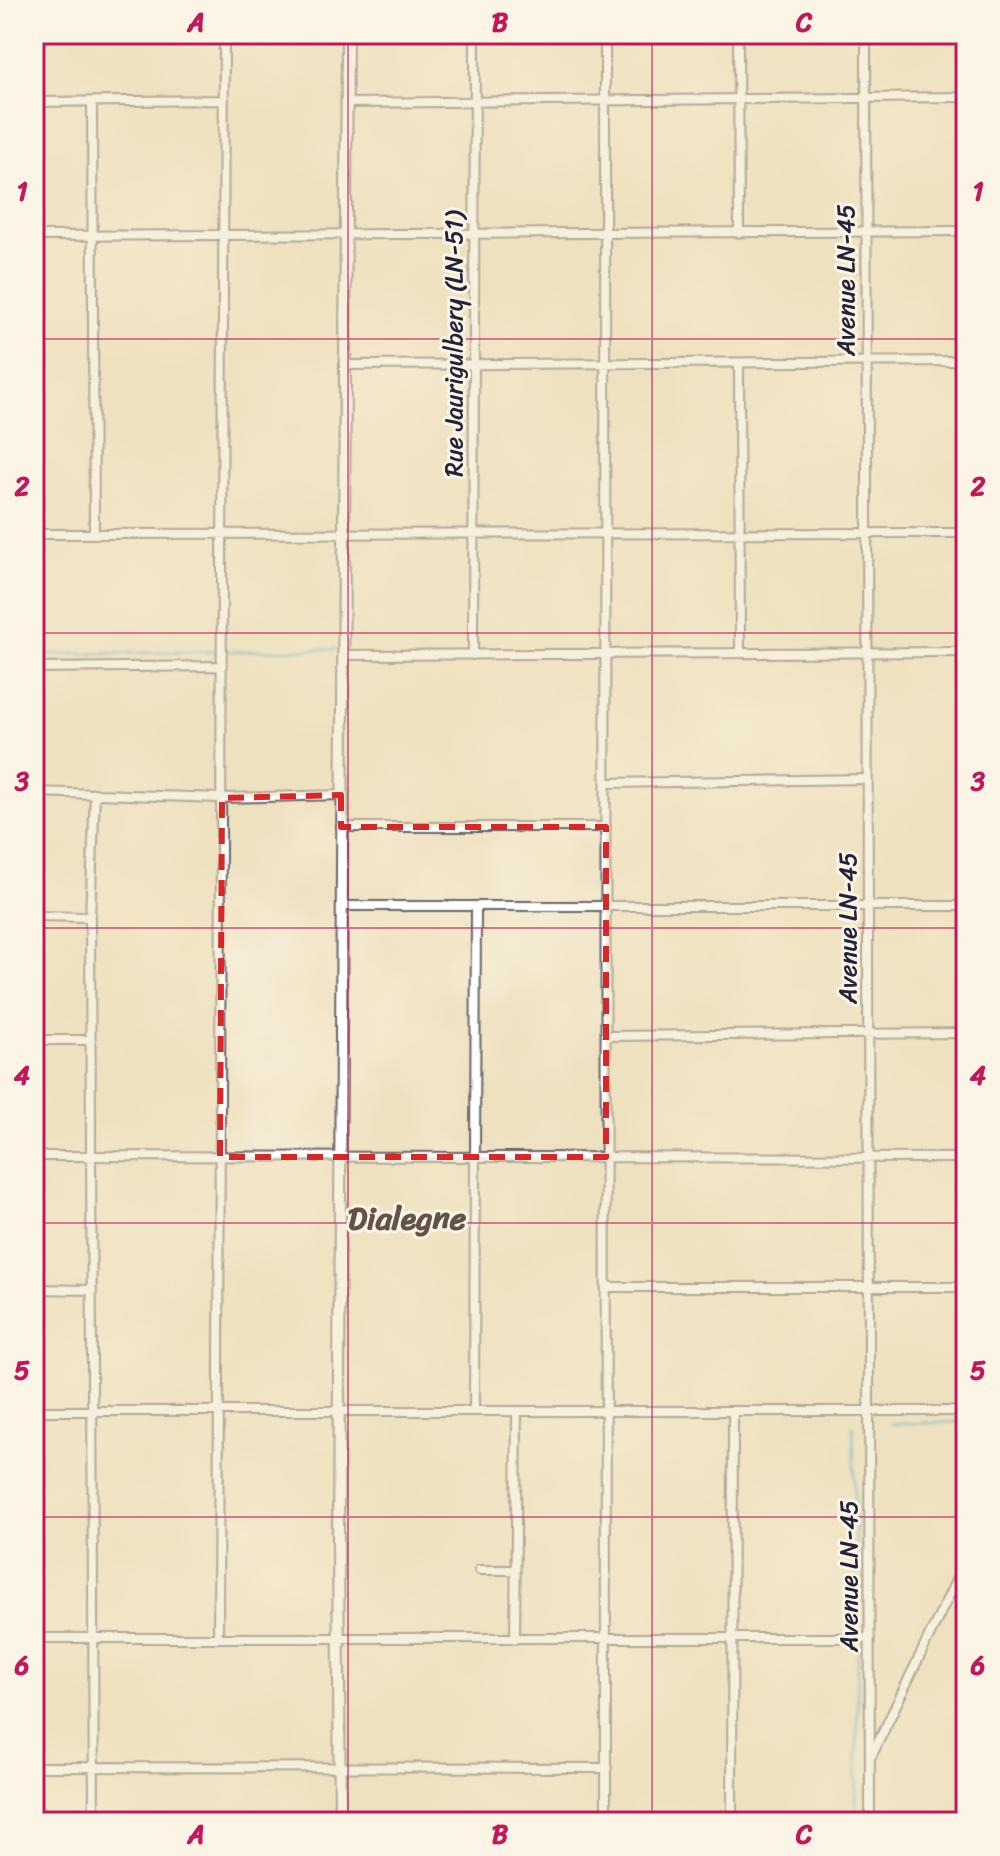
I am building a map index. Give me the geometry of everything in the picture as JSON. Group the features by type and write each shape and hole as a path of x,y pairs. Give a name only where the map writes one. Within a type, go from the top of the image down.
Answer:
{"street":[{"path":"218,1638 224,34"},
{"path":"340,1822 341,795 346,534 347,34"},
{"name":"Rue Jaurigulbery (LN-51)","path":"473,655 475,34"},
{"path":"605,34 602,654 606,783 606,1822"},
{"path":"738,34 739,233"},
{"name":"Avenue LN-45","path":"866,34 870,1822"},
{"path":"347,103 966,97"},
{"path":"34,102 224,100"},
{"path":"92,102 94,534"},
{"path":"34,236 966,231"},
{"path":"346,365 739,365 966,361"},
{"path":"739,365 740,653"},
{"path":"34,534 966,533"},
{"path":"343,655 966,652"},
{"path":"34,668 222,666"},
{"path":"606,783 867,779"},
{"path":"34,792 222,798 341,795"},
{"path":"94,1822 90,917 95,793"},
{"path":"341,827 606,827"},
{"path":"341,906 966,906"},
{"path":"474,1411 476,906"},
{"path":"34,916 90,917"},
{"path":"606,1036 966,1033"},
{"path":"34,1040 91,1040"},
{"path":"34,1156 966,1158"},
{"path":"606,1287 966,1287"},
{"path":"34,1289 92,1290"},
{"path":"34,1411 966,1411"},
{"path":"515,1639 517,1411"},
{"path":"732,1822 733,1411"},
{"path":"870,1760 966,1560"},
{"path":"479,1570 515,1570"},
{"path":"34,1638 339,1641 870,1638"},
{"path":"34,1767 607,1768"}],"highlighted area":[{"path":"341,795 341,827 606,827 606,1157 220,1157 222,798"}],"waterway":[{"path":"34,655 335,649"},
{"path":"891,1424 966,1422"},
{"path":"853,1426 858,1616"},
{"path":"856,1822 858,1647"}],"district":[{"name":"Dialegne","path":"407,1218"}]}
